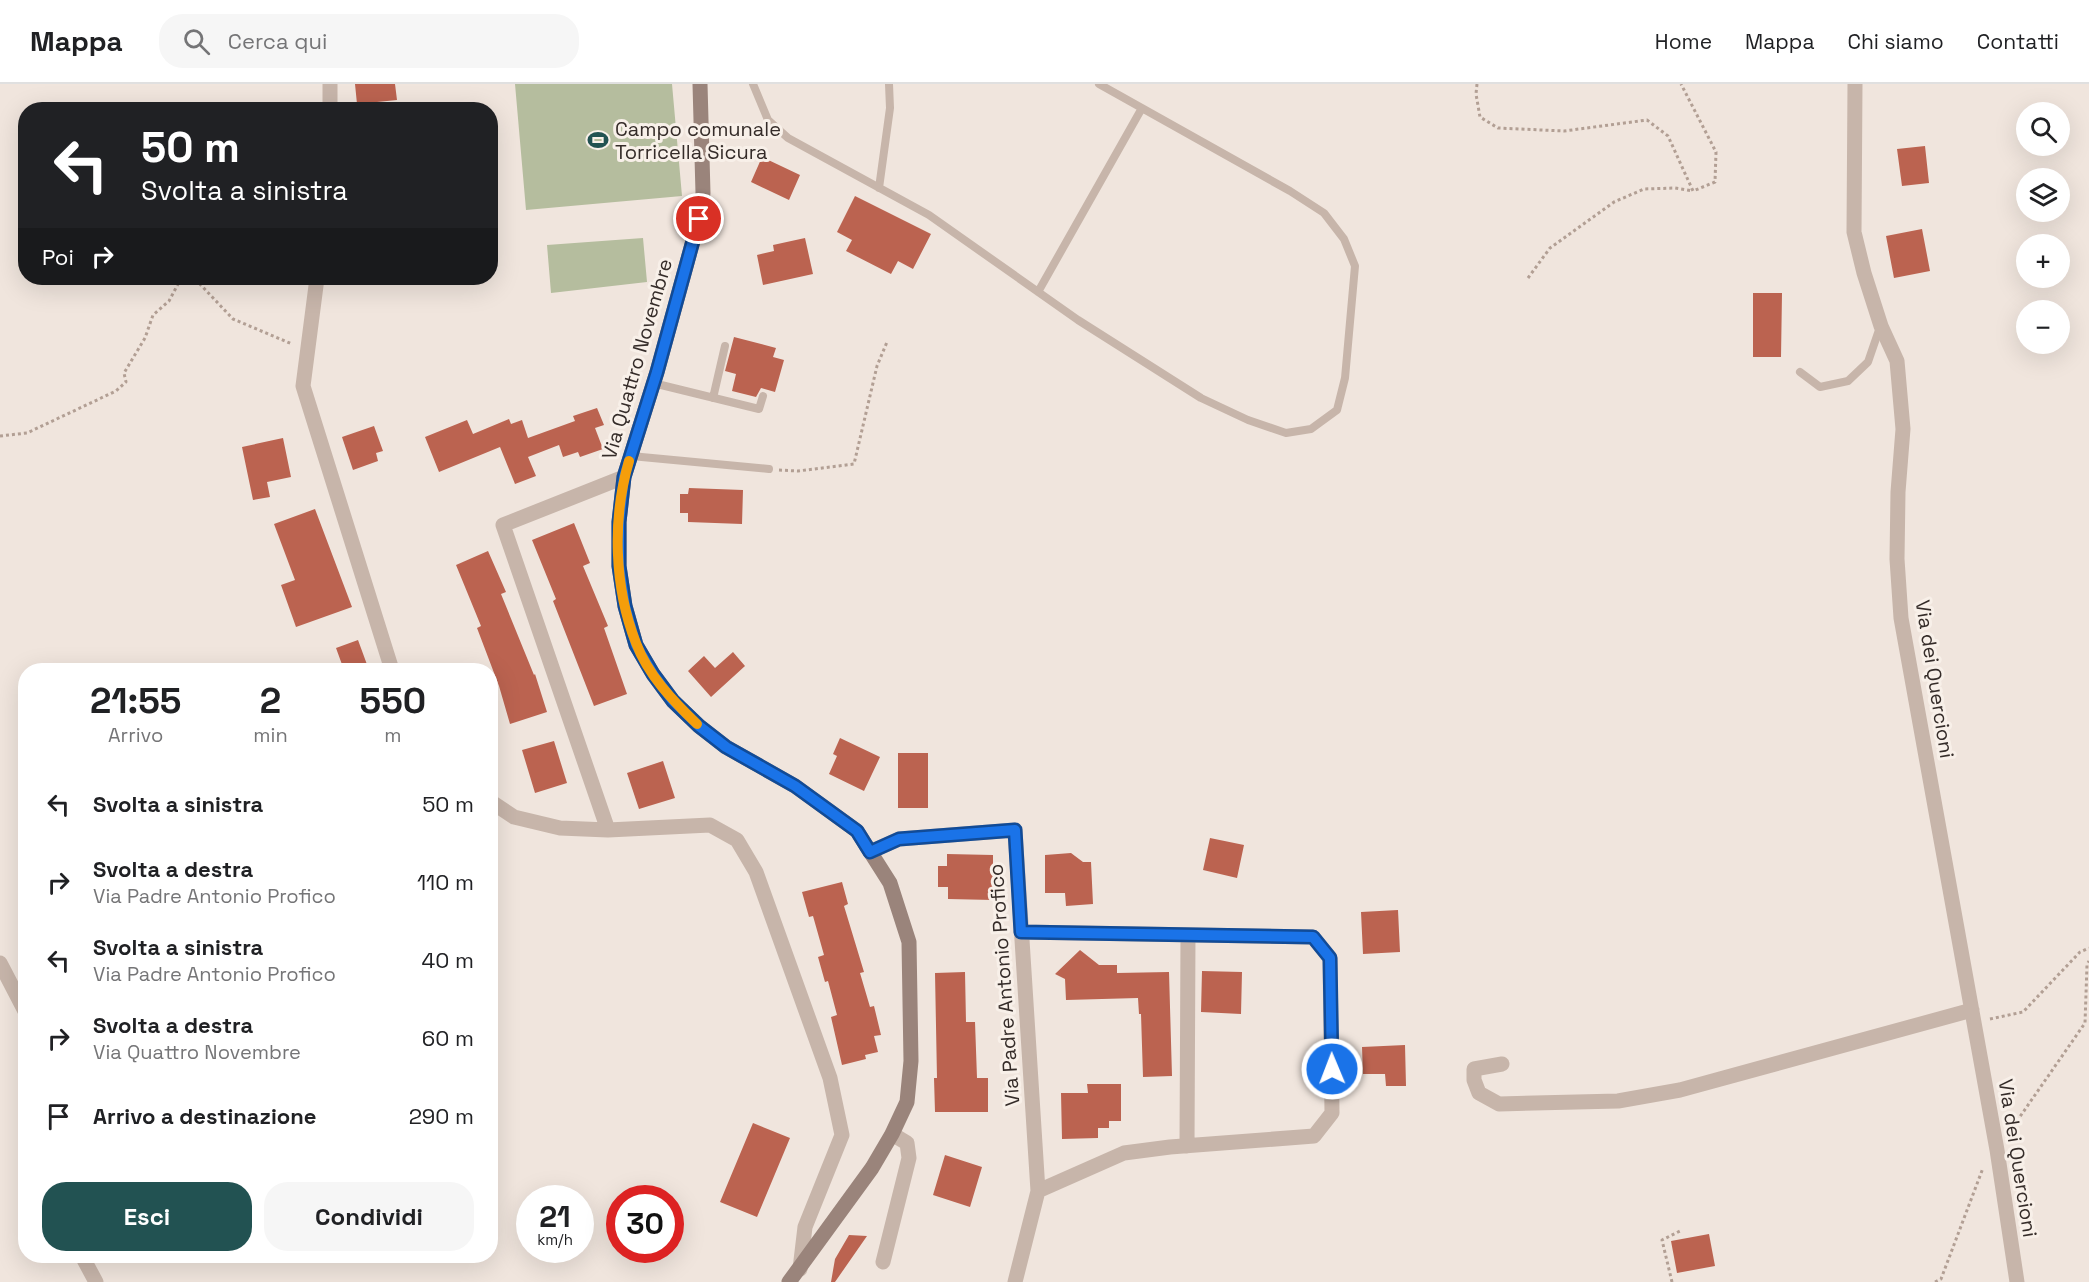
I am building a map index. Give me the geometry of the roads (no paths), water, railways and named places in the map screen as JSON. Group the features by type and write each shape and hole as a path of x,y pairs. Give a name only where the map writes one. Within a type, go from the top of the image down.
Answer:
{"main road":[{"name":"Via Quattro Novembre","path":"700,84 703,193 699,219 624,477 619,522 619,566 625,606 636,645 653,674 673,701 699,726 726,747 795,786 857,831 890,884 909,942 911,1061 907,1102 872,1168 789,1282"}],"street":[{"path":"330,84 330,102"},
{"name":"Via dei Quercioni","path":"1855,84 1854,232 1881,326 1897,361 1903,429 1898,492 1901,618 1973,1016 2017,1282"},
{"path":"316,285 303,386 390,663"},
{"path":"608,830 503,525 624,477"},
{"path":"498,806 514,817 560,828 608,830 710,825 737,840 756,872 830,1078 842,1135 806,1227 800,1269"},
{"name":"Via Padre Antonio Profico","path":"870,852 899,839 1015,830 1038,1191 1015,1282"},
{"path":"1021,932 1313,937 1330,958 1332,1113 1314,1136 1124,1153 1038,1191"},
{"path":"1187,1146 1188,935"},
{"path":"0,963 18,998"},
{"path":"1502,1064 1474,1069 1474,1080 1479,1093 1499,1104 1618,1101 1680,1090 1973,1016"},
{"path":"883,1262 909,1158 907,1143 892,1134"},
{"path":"86,1263 96,1282"}],"lane":[{"path":"753,84 768,120 788,138 929,215 1078,320 1202,398 1248,420 1286,433 1311,429 1337,410 1345,378 1355,266 1344,239 1324,213 1290,191 1099,84"},
{"path":"879,188 890,108 890,84"},
{"path":"1038,292 1142,108"},
{"path":"1800,372 1820,387 1848,381 1868,362 1881,326"},
{"path":"713,398 725,346"},
{"path":"653,383 759,409 763,396"},
{"path":"631,456 769,469"}],"place":[{"name":"Campo comunale Torricella Sicura","path":"598,140"}]}
